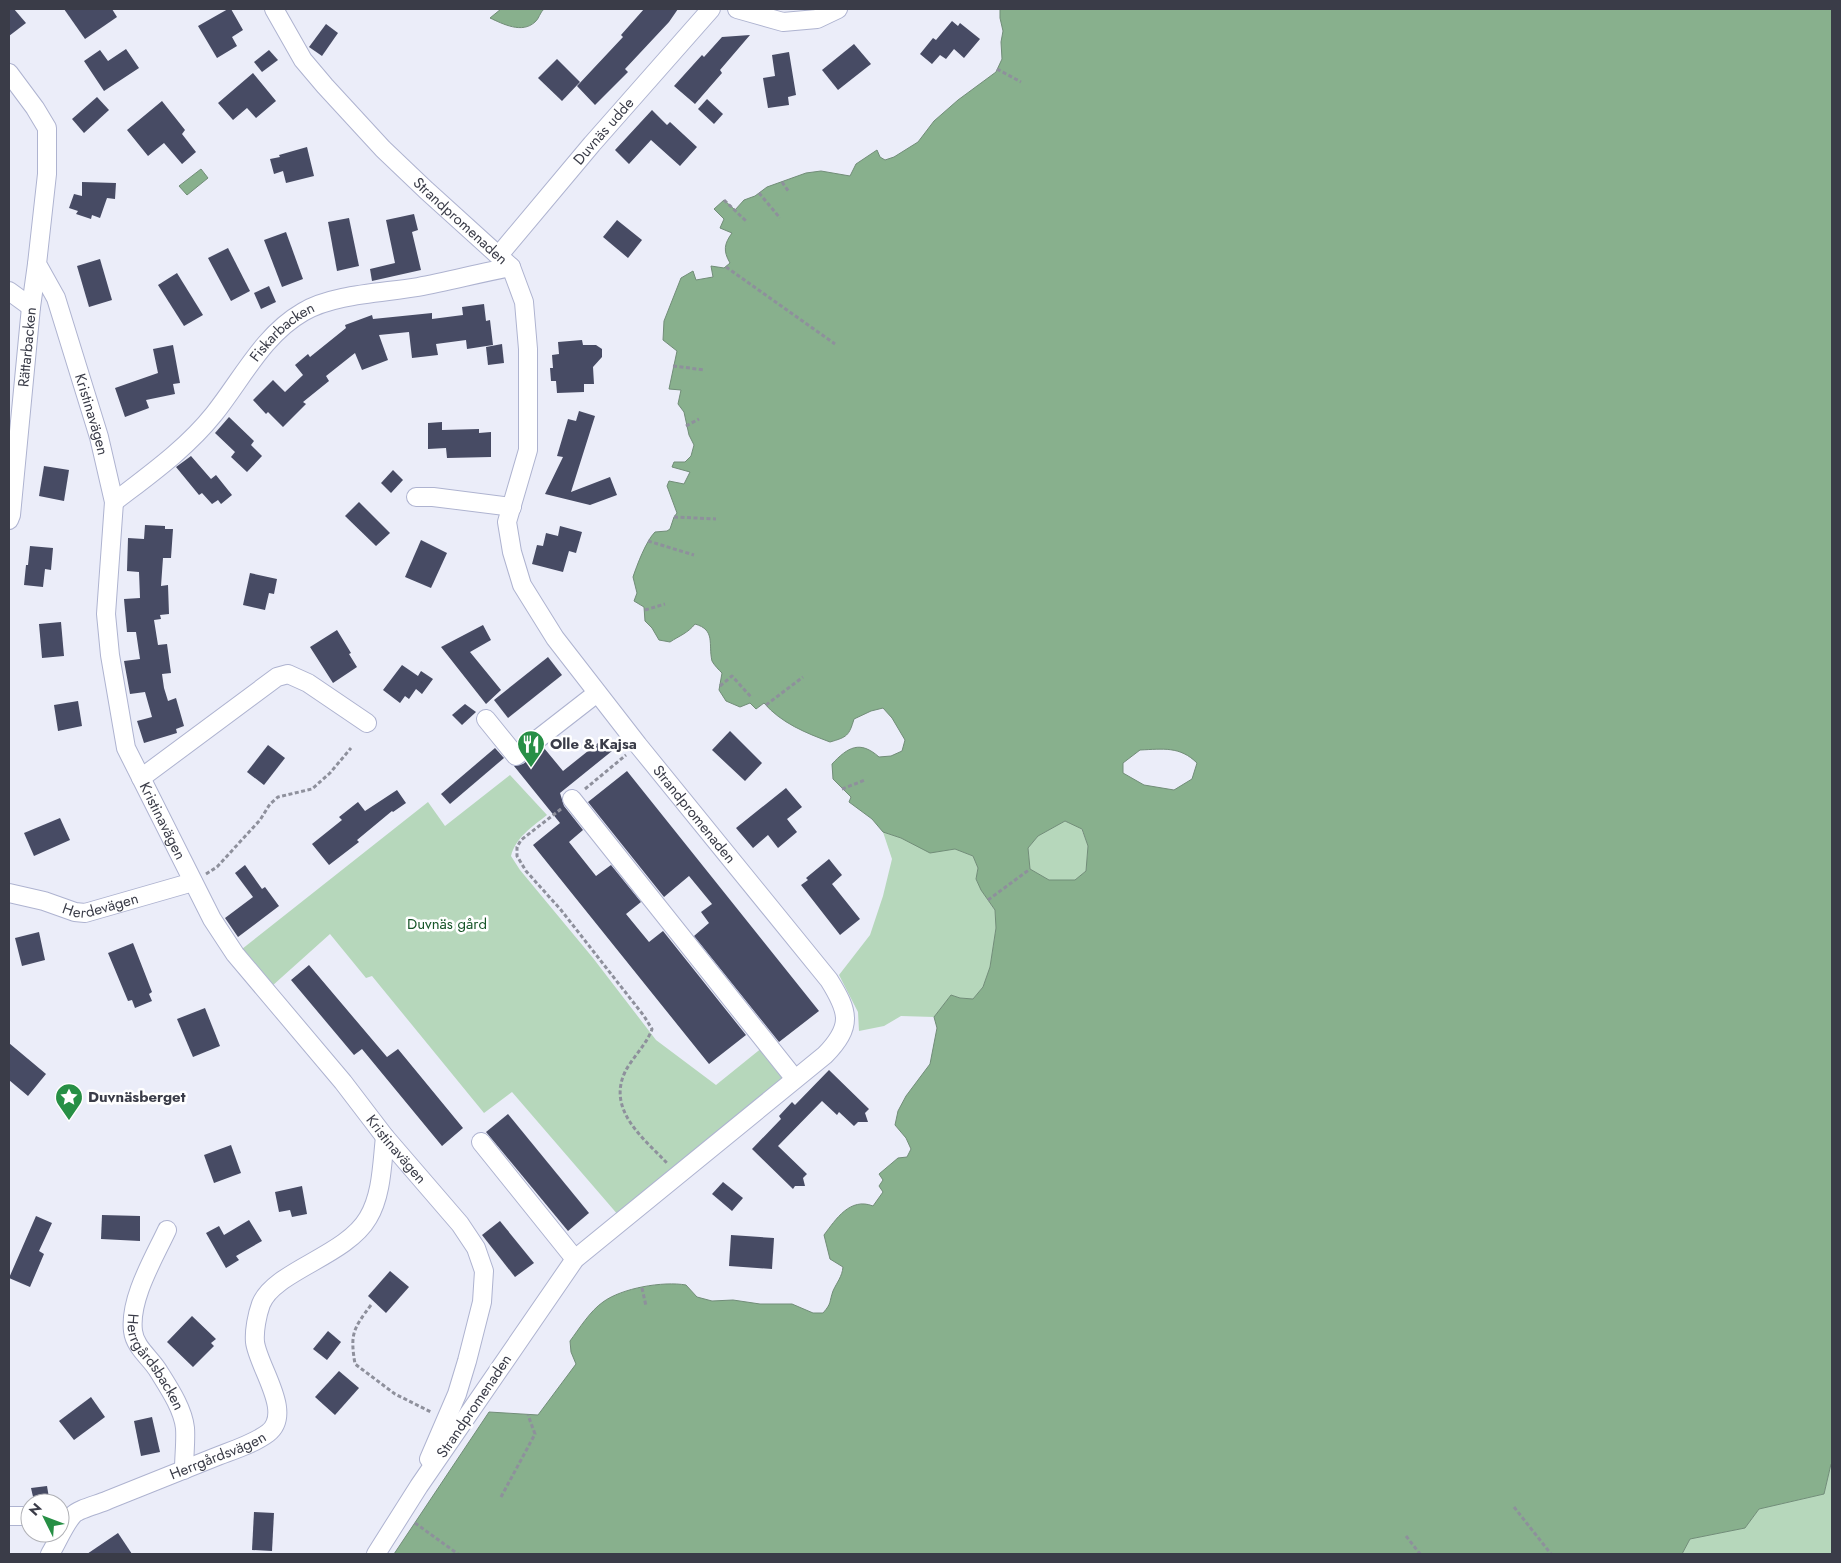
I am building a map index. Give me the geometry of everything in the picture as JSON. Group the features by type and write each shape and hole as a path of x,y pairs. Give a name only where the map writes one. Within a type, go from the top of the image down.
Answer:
{"street":[{"name":"Strandpromenaden","path":"274,9 303,60 325,86 383,149 505,261 524,302 528,349 528,450 507,522 512,552 522,585 555,638 597,693 829,980 841,999 845,1012 845,1023 841,1035 825,1055 575,1259 419,1486 376,1554"},
{"name":"Duvnäs udde","path":"505,261 592,144 711,9"},
{"path":"737,9 783,22 817,20 838,9"},
{"path":"9,73 47,128 47,174 37,264"},
{"name":"Fiskarbacken","path":"114,502 172,458 196,435 214,414 261,349 277,332 303,312 334,300 419,287 505,261"},
{"name":"Rättarbacken","path":"9,520 37,264"},
{"name":"Kristinavägen","path":"37,264 56,298 98,437 114,502 106,614 110,655 126,748 212,919 236,954 343,1082 386,1138 460,1224 476,1248 484,1271 482,1302 457,1394 419,1486"},
{"path":"9,291 31,307"},
{"path":"416,497 433,497 512,507"},
{"path":"141,778 277,677 288,674 308,683 367,723"},
{"path":"486,719 516,756 597,693"},
{"path":"572,799 795,1079"},
{"name":"Herdevägen","path":"9,893 44,901 75,912 85,913 193,882"},
{"name":"Herrgårdsvägen","path":"70,1513 184,1470 262,1437 273,1428 276,1422 276,1398 260,1360 255,1342 256,1323 260,1305 266,1294 278,1284 344,1243 368,1218 376,1197 386,1138"},
{"path":"481,1142 575,1259"},
{"name":"Herrgårdsbacken","path":"167,1230 148,1270 136,1302 133,1332 136,1341 158,1371 182,1414 185,1428 184,1470"}],"path":[{"path":"998,69 1021,82"},
{"path":"782,182 789,192"},
{"path":"759,192 780,218"},
{"path":"724,200 746,222"},
{"path":"726,267 835,344"},
{"path":"673,366 705,370"},
{"path":"686,426 699,418"},
{"path":"674,517 716,519"},
{"path":"648,541 694,554"},
{"path":"645,610 665,604"},
{"path":"720,686 732,676 750,697"},
{"path":"766,705 803,677"},
{"path":"638,745 521,840 517,847 517,856 526,871 561,910 644,1016 652,1029 625,1073 620,1087 620,1100 623,1112 634,1128 678,1174"},
{"path":"193,882 217,867 278,796 312,789 330,773 351,748"},
{"path":"842,789 865,780"},
{"path":"988,900 1030,869"},
{"path":"642,1288 646,1306"},
{"path":"371,1305 358,1323 352,1342 355,1364 395,1394 446,1419"},
{"path":"501,1497 536,1434 528,1415"},
{"path":"1514,1507 1552,1554"},
{"path":"414,1523 458,1554"},
{"path":"1406,1536 1420,1554"}],"green space":[{"name":"Duvnäs gård","path":"510,775 547,815 530,828 521,838 513,849 511,856 520,870 593,958 656,1040 716,1085 763,1047 786,1077 619,1216 512,1092 484,1113 372,976 366,978 330,934 272,986 242,949 428,802 445,826"},
{"path":"1065,821 1081,828 1088,846 1086,871 1075,880 1049,880 1030,869 1028,848 1038,836"},
{"path":"883,832 940,851 955,849 973,856 978,868 976,879 995,910 996,928 990,967 983,987 973,999 951,995 934,1017 901,1016 884,1026 859,1031 858,1012 839,975 870,935 883,896 892,859"},
{"path":"1832,1463 1832,1554 1682,1554 1690,1539 1745,1528 1759,1509 1824,1494"}],"shaded area":[{"path":"501,9 544,9 538,19 530,26 518,28 490,18"},
{"path":"1000,9 1832,9 1832,1463 1824,1494 1759,1509 1745,1528 1690,1539 1682,1554 394,1554 489,1412 538,1415 576,1364 571,1352 570,1341 594,1310 611,1297 632,1289 677,1284 686,1285 697,1297 712,1301 733,1300 760,1304 792,1304 813,1313 823,1313 829,1305 843,1267 830,1259 824,1235 844,1211 857,1204 873,1206 883,1192 879,1186 883,1180 879,1174 898,1158 907,1157 911,1149 906,1138 895,1125 898,1111 906,1096 930,1064 937,1028 934,1017 951,995 973,999 983,987 990,967 996,928 995,910 976,879 978,868 973,856 955,849 930,853 901,838 883,832 872,819 849,802 851,797 833,779 832,764 849,750 860,747 879,757 891,756 902,751 905,740 892,718 883,708 871,711 854,719 851,729 846,735 830,742 786,722 764,703 756,709 750,703 740,707 726,701 719,690 722,673 712,661 710,638 706,630 695,624 670,642 659,640 645,621 644,607 634,601 637,593 633,577 648,541 655,532 670,529 677,513 667,486 669,481 684,484 690,472 672,467 674,462 685,462 691,456 694,445 689,435 684,412 678,404 681,390 669,389 677,351 663,340 664,321 681,278 693,271 696,280 713,277 711,266 724,268 730,263 725,248 732,233 720,228 724,219 714,209 724,200 735,210 744,200 755,196 767,187 806,173 821,171 850,176 856,164 877,150 880,157 885,160 894,157 918,142 934,121 958,100 996,72 1002,59 1001,42 1003,31","holes":["1140,750 1171,750 1184,754 1197,763 1192,779 1174,790 1144,785 1123,773 1123,763","1065,821 1082,829 1088,846 1086,871 1075,880 1049,880 1030,869 1028,848 1038,836"]},
{"path":"201,169 208,178 187,195 179,186"}],"building":[{"path":"9,9 14,9 26,23 9,36"},
{"path":"64,9 112,9 117,17 85,39"},
{"path":"231,9 243,30 232,37 237,46 217,58 198,26"},
{"path":"644,9 678,9 669,22 625,69 628,72 595,105 577,86 623,37 621,35"},
{"path":"952,21 958,26 960,23 980,39 964,58 954,49 946,59 940,55 932,64 920,54 933,38 936,40"},
{"path":"326,24 338,33 322,56 309,47"},
{"path":"750,35 720,70 722,73 695,104 674,86 702,55 704,57 722,37"},
{"path":"854,44 871,64 838,90 822,70"},
{"path":"126,49 139,68 104,91 84,61 100,50 108,61"},
{"path":"269,50 278,60 262,72 254,62"},
{"path":"789,52 796,95 788,97 789,105 768,108 763,78 775,76 772,55"},
{"path":"557,59 580,82 562,101 538,78"},
{"path":"253,73 276,101 256,118 247,108 233,120 218,103"},
{"path":"97,97 109,110 84,133 72,119"},
{"path":"707,99 723,114 714,124 698,109"},
{"path":"162,101 185,130 182,134 196,152 182,164 164,143 148,156 127,130"},
{"path":"652,110 667,125 670,122 697,147 680,166 651,140 629,164 615,150"},
{"path":"307,147 314,176 286,183 283,171 274,174 270,159"},
{"path":"82,182 116,183 115,199 107,198 100,218 92,215 91,219 76,214 78,211 69,208 74,194 82,196"},
{"path":"414,214 418,230 412,232 421,270 372,281 370,269 395,263 386,220"},
{"path":"349,218 359,266 337,271 328,222"},
{"path":"617,220 642,240 628,258 603,237"},
{"path":"286,232 303,279 282,287 264,240"},
{"path":"228,248 250,291 231,301 208,258"},
{"path":"100,259 112,300 89,307 77,266"},
{"path":"177,273 203,315 184,326 158,285"},
{"path":"269,286 276,302 261,309 254,293"},
{"path":"484,304 486,321 490,320 493,345 467,349 466,340 436,344 438,355 412,358 409,332 379,335 388,360 362,370 355,353 326,376 329,381 303,402 306,404 283,427 268,412 266,414 253,400 273,380 285,392 303,375 295,365 308,354 310,357 346,328 345,325 372,315 373,319 432,313 432,319 463,315 462,307"},
{"path":"582,340 583,345 596,345 602,349 602,357 593,367 594,384 584,384 584,392 557,393 556,381 551,381 550,368 553,368 552,355 559,354 558,342"},
{"path":"502,344 504,363 488,365 486,347"},
{"path":"173,345 180,383 173,384 175,394 146,400 149,408 125,417 115,388 158,373 153,349"},
{"path":"579,411 595,416 571,492 610,477 617,495 590,505 545,494 563,457 557,456 568,419 576,421"},
{"path":"229,417 254,441 251,445 262,456 247,472 231,457 235,452 215,433"},
{"path":"442,422 442,430 479,429 479,433 491,432 491,457 447,458 446,448 428,449 428,423"},
{"path":"191,456 211,479 216,475 232,495 221,504 218,500 212,504 202,493 199,495 176,467"},
{"path":"44,466 69,470 64,501 39,496"},
{"path":"393,470 403,480 391,493 381,483"},
{"path":"359,502 390,533 376,546 345,516"},
{"path":"145,525 165,526 165,529 173,529 171,558 163,558 161,586 168,585 169,614 160,615 161,619 154,620 158,645 167,644 171,673 162,674 164,688 168,701 176,698 184,726 176,729 177,733 144,743 137,721 152,717 145,692 130,694 124,661 140,659 136,632 127,632 124,599 140,598 139,572 127,571 128,538 144,539"},
{"path":"560,526 582,532 576,553 569,551 563,572 532,564 537,545 543,546 546,533 558,536"},
{"path":"421,540 447,553 431,588 405,577"},
{"path":"30,546 53,548 51,570 45,569 43,587 24,585"},
{"path":"250,573 277,579 274,594 269,593 265,610 243,605"},
{"path":"61,622 64,656 42,658 39,624"},
{"path":"483,625 491,640 470,652 501,690 486,704 441,647"},
{"path":"337,630 357,667 333,683 310,647"},
{"path":"548,657 562,675 508,718 494,700"},
{"path":"402,665 418,676 421,671 433,679 422,694 416,689 409,699 405,696 400,703 383,690"},
{"path":"78,701 82,726 58,731 54,705"},
{"path":"465,704 476,712 462,725 452,715"},
{"path":"730,731 762,763 745,781 712,750"},
{"path":"603,739 612,751 560,793 564,806 583,830 569,842 596,876 611,865 641,902 626,914 649,942 663,931 746,1035 709,1064 533,845 560,823 514,766 523,764 544,748 563,771"},
{"path":"268,745 285,758 264,785 247,772"},
{"path":"495,748 504,758 450,804 441,794"},
{"path":"627,771 819,1011 779,1042 694,936 709,923 701,912 712,904 689,876 664,897 588,802"},
{"path":"786,788 802,807 787,819 797,832 778,848 768,835 753,848 736,828"},
{"path":"397,790 406,803 392,811 357,840 359,842 329,865 312,844 342,820 339,817 358,802 365,811"},
{"path":"60,818 70,840 34,856 24,833"},
{"path":"829,859 842,875 832,884 860,919 840,935 801,885 808,880 806,878"},
{"path":"245,865 262,889 265,887 279,906 238,937 225,918 253,897 235,873"},
{"path":"39,932 45,960 22,966 15,938"},
{"path":"133,943 152,992 149,994 152,1001 135,1008 132,1000 128,1001 108,953"},
{"path":"309,965 387,1057 398,1049 463,1128 442,1146 362,1049 354,1055 291,980"},
{"path":"205,1008 220,1046 193,1057 177,1019"},
{"path":"9,1043 46,1074 28,1096 9,1080"},
{"path":"829,1070 869,1109 865,1113 868,1122 858,1122 854,1126 839,1112 837,1115 822,1101 778,1146 807,1174 803,1178 805,1186 795,1186 793,1189 752,1149 781,1119 779,1116 792,1102 795,1105"},
{"path":"508,1114 589,1213 568,1231 486,1132"},
{"path":"231,1145 241,1173 214,1183 204,1155"},
{"path":"723,1182 743,1198 732,1211 712,1194"},
{"path":"302,1186 307,1214 292,1217 290,1210 279,1212 275,1192"},
{"path":"102,1215 140,1216 140,1241 101,1239"},
{"path":"36,1216 52,1223 39,1251 44,1254 30,1287 9,1278"},
{"path":"249,1220 262,1241 236,1256 239,1260 226,1268 206,1233 219,1226 224,1235"},
{"path":"500,1221 534,1263 515,1277 482,1235"},
{"path":"731,1235 774,1238 772,1269 729,1266"},
{"path":"390,1271 409,1287 386,1313 368,1296"},
{"path":"192,1316 216,1339 211,1343 214,1346 193,1367 167,1342"},
{"path":"328,1331 341,1342 327,1360 313,1349"},
{"path":"339,1371 359,1388 335,1415 315,1397"},
{"path":"91,1397 105,1417 74,1440 59,1421"},
{"path":"152,1417 160,1452 141,1456 134,1421"},
{"path":"47,1486 48,1493 32,1493 31,1488"},
{"path":"254,1512 274,1513 272,1551 252,1550"},
{"path":"118,1533 132,1554 87,1554"}],"place":[{"name":"Olle & Kajsa","path":"531,768"},
{"name":"Duvnäsberget","path":"69,1121"}]}
